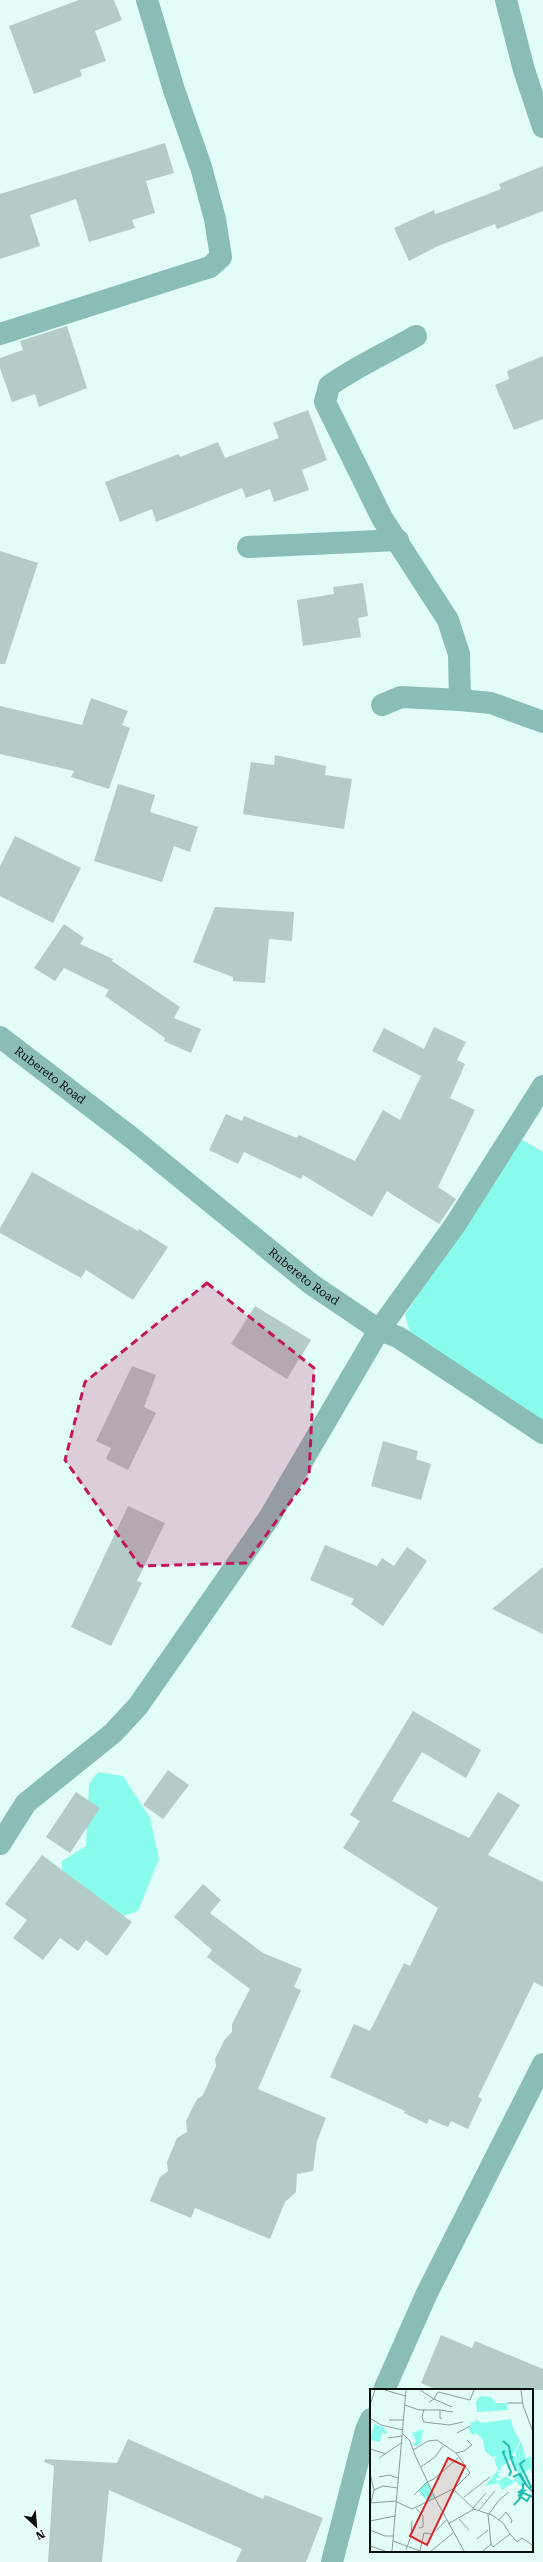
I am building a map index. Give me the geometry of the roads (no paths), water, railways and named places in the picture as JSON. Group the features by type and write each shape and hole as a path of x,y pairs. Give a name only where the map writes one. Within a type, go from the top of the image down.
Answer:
{"street":[{"path":"0,334 210,267 221,257 215,219 201,167 174,90 147,0"},
{"path":"506,0 524,70 543,126"},
{"path":"416,336 378,358 363,364 329,386 325,402 382,518 398,540 448,620 459,654 460,700"},
{"path":"248,547 398,540"},
{"path":"382,705 401,697 491,703 543,722"},
{"name":"Rubereto Road","path":"0,1037 132,1138 311,1284 379,1330 398,1337 543,1433"},
{"path":"0,1844 8,1815 113,1733 138,1706 269,1518 379,1330 455,1225 543,1086"},
{"path":"384,2389 427,2293 543,2064"},
{"path":"332,2562 366,2430 370,2421"}]}
